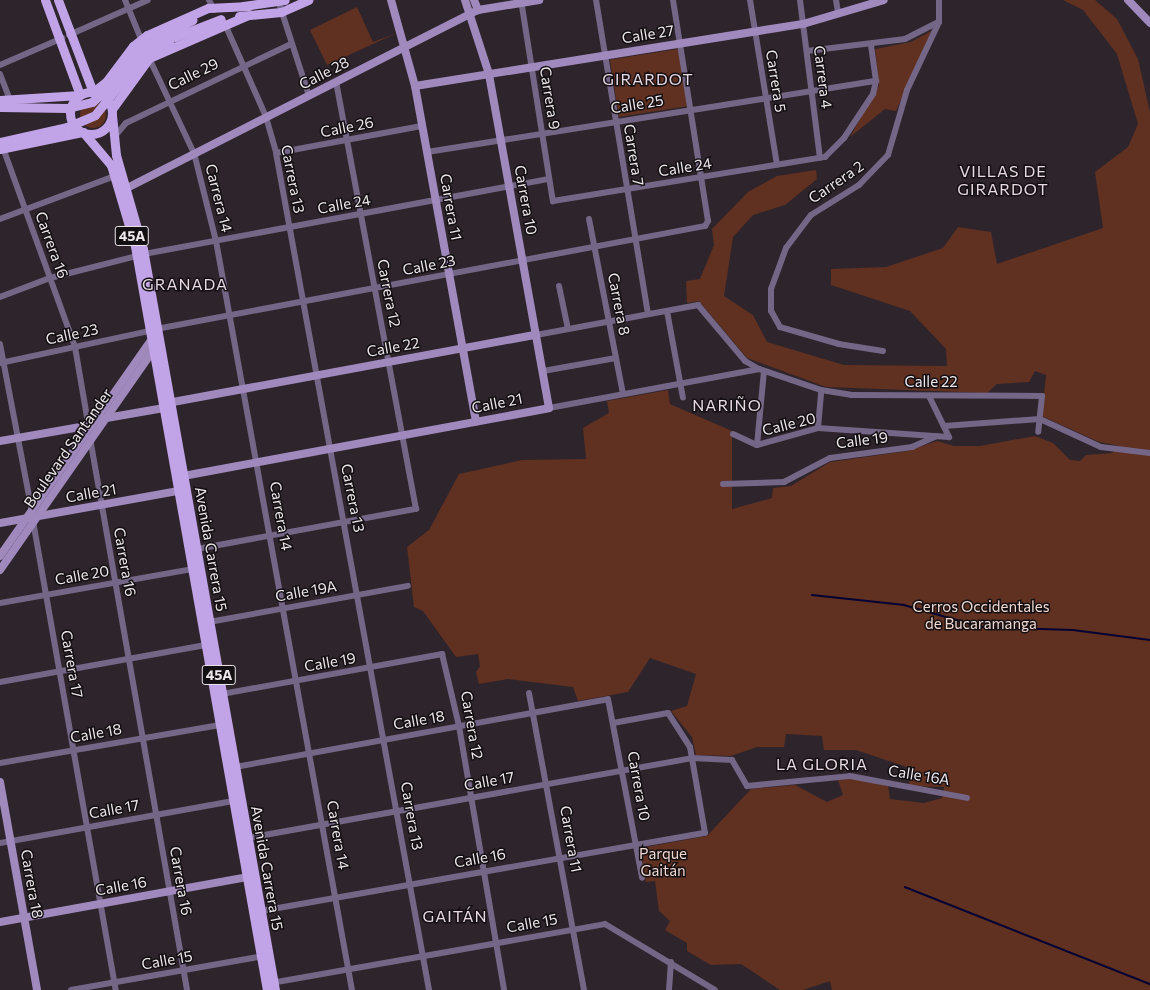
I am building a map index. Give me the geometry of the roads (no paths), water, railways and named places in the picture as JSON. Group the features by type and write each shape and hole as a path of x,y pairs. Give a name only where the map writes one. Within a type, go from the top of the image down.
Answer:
{"main road":[{"path":"45,0 93,92 105,98 112,112"},
{"path":"58,0 65,37 80,95"},
{"path":"0,107 68,108 92,102 108,88 137,51 167,37 224,20 281,12 308,0"},
{"path":"5,99 80,95 93,92 141,39 212,6 249,6 281,1"},
{"path":"1,146 67,127 90,118 107,103 139,60 167,37 212,6"},
{"path":"1,146 83,132 102,131 112,112 149,58 224,20"},
{"name":"45A","path":"80,95 73,104 70,114 74,125 83,132"},
{"name":"Avenida Carrera 15","path":"112,112 114,138 127,188 180,477 192,569 233,801 247,878 265,955"},
{"name":"Avenida Carrera 15","path":"83,132 106,157 115,176 140,255"},
{"name":"Avenida Carrera 15","path":"154,335 153,350 167,405"},
{"name":"Avenida Carrera 15","path":"182,491 197,550 261,911 265,955 270,987"}],"street":[{"path":"125,0 141,39"},
{"path":"0,65 148,0"},
{"name":"Carrera 11","path":"391,0 406,47 415,86 476,422"},
{"name":"Carrera 10","path":"465,0 475,12"},
{"name":"Carrera 10","path":"474,0 475,12 489,74 549,408"},
{"name":"Calle 28","path":"127,188 475,12 521,2 539,0"},
{"name":"Carrera 7","path":"596,0 626,189 648,314"},
{"path":"673,0 702,177"},
{"name":"Carrera 5","path":"750,0 777,165"},
{"name":"Carrera 4","path":"800,0 820,158"},
{"path":"836,0 838,13"},
{"name":"Calle 27","path":"415,86 803,24 884,0"},
{"name":"Carrera 2","path":"884,351 839,344 780,326 771,311 771,289 786,248 811,215 859,185 888,155 907,90 939,22 939,0"},
{"path":"1128,0 1150,23"},
{"path":"281,1 281,12 309,96"},
{"name":"Carrera 9","path":"521,2 553,201"},
{"name":"Carrera 13","path":"224,20 266,117 276,153 398,810 429,990"},
{"path":"807,51 905,39 939,22"},
{"name":"Calle 29","path":"114,138 126,123 243,65 291,44"},
{"path":"820,158 844,138 873,94 876,81 871,44"},
{"name":"Carrera 14","path":"149,58 168,101 194,153 216,240 298,681 352,990"},
{"path":"0,74 5,99"},
{"name":"Calle 25","path":"427,152 812,89 876,81"},
{"name":"Carrera 12","path":"336,82 416,509 344,522"},
{"name":"Calle 26","path":"276,153 422,126"},
{"name":"Carrera 16","path":"1,146 75,347 91,425 91,440 115,582 187,990"},
{"name":"Calle 24","path":"553,201 820,158"},
{"path":"0,219 115,176"},
{"name":"Calle 23","path":"3,363 75,347 154,335 230,315 705,226 708,221 702,177"},
{"name":"Calle 24","path":"0,297 50,278 140,255 549,180"},
{"name":"Carrera 8","path":"589,219 623,394"},
{"path":"559,286 568,329"},
{"name":"Calle 22","path":"0,441 91,425 106,418 244,389 698,305 744,361 762,370"},
{"path":"667,311 683,398"},
{"name":"Boulevard Santander","path":"0,570 91,425 154,335"},
{"name":"Carrera 17","path":"0,344 116,990"},
{"name":"Boulevard Santander","path":"0,556 91,440 153,350"},
{"path":"543,371 616,358"},
{"path":"757,445 762,370"},
{"name":"Calle 21","path":"180,477 623,394 762,370 821,390"},
{"path":"818,428 821,390"},
{"name":"Calle 22","path":"821,390 851,395 1042,396 1040,419"},
{"path":"929,396 944,426 1040,419 1109,448 1150,453"},
{"path":"1038,432 1040,419"},
{"name":"Calle 20","path":"734,434 757,445 818,428 950,437 944,426"},
{"name":"Calle 19","path":"723,484 784,482 830,458 912,447 937,436"},
{"name":"Calle 21","path":"0,523 182,491"},
{"path":"197,550 344,522"},
{"name":"Calle 20","path":"0,603 192,569"},
{"name":"Calle 19A","path":"209,622 408,586"},
{"path":"0,682 206,646"},
{"name":"Carrera 12","path":"442,654 459,726 504,990"},
{"name":"Calle 19","path":"222,694 442,654"},
{"name":"Carrera 11","path":"529,692 584,990"},
{"name":"Carrera 10","path":"608,699 642,878"},
{"name":"Calle 18","path":"235,767 608,699"},
{"path":"613,724 668,713 687,742 692,758"},
{"name":"Calle 18","path":"0,763 220,724"},
{"name":"Calle 17","path":"248,838 692,758 720,757 736,762 747,786"},
{"name":"Calle 16","path":"261,911 705,833 692,758"},
{"name":"Calle 16A","path":"747,786 850,776 967,798"},
{"name":"Carrera 18","path":"0,782 37,990"},
{"name":"Calle 17","path":"0,843 233,801"},
{"name":"Calle 16","path":"0,922 247,878"},
{"name":"Calle 15","path":"270,987 348,969 573,929 612,925 715,990"},
{"name":"Calle 15","path":"70,990 265,955"},
{"path":"668,990 671,962"}],"waterway":[{"path":"812,595 904,605 981,627 1073,630 1150,640"},
{"path":"905,887 1150,984"}],"district":[{"name":"GIRARDOT","path":"648,79"},
{"name":"VILLAS DE GIRARDOT","path":"1003,180"},
{"name":"GRANADA","path":"185,284"},
{"name":"NARIÑO","path":"727,405"},
{"name":"LA GLORIA","path":"822,764"},
{"name":"GAITÁN","path":"455,916"}],"park label":[{"name":"Cerros Occidentales de Bucaramanga","path":"981,614"},
{"name":"Parque Gaitán","path":"663,862"}]}
